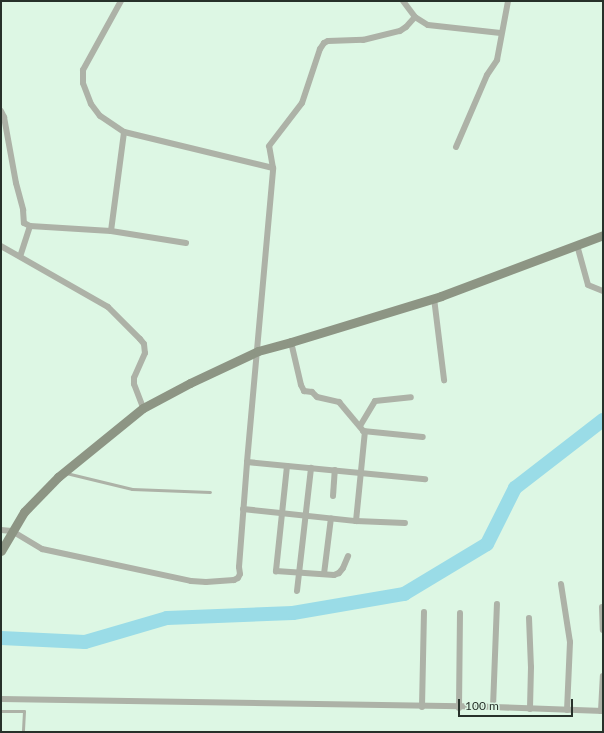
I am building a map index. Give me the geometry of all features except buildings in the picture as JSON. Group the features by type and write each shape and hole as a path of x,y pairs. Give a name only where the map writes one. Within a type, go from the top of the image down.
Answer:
{"street":[{"path":"121,1 83,70 83,84 92,104 100,116 124,132 273,168"},
{"path":"403,1 415,17 428,25 501,33"},
{"path":"456,147 487,75 497,60 508,1"},
{"path":"1,530 12,531 42,550 192,581 220,582 234,580 239,576 243,509 273,168 269,146 302,103 320,49 324,43 328,41 363,40 400,31 415,17"},
{"path":"1,111 4,117 16,182 23,210 24,223 30,226 111,231 186,243"},
{"path":"111,231 124,132"},
{"path":"20,256 30,226"},
{"path":"1,551 24,512 64,473 143,408 190,383 258,351 434,298 603,235"},
{"path":"576,245 588,285 603,291"},
{"path":"1,246 108,307 140,339 144,344 145,353 134,378 134,384 143,408"},
{"path":"434,298 444,380"},
{"path":"291,342 301,385 304,391 312,392 317,398 339,402 362,429 423,437"},
{"path":"356,521 362,429 375,401 411,397"},
{"path":"247,462 425,479"},
{"path":"287,466 276,571 334,575 339,573 344,568 348,556"},
{"path":"298,591 311,468"},
{"path":"333,496 335,470"},
{"path":"243,509 356,521 405,523"},
{"path":"324,574 331,518"},
{"path":"561,584 570,642 567,710"},
{"path":"494,707 497,604"},
{"path":"602,607 603,630"},
{"path":"422,707 424,612"},
{"path":"460,613 460,708"},
{"path":"529,618 531,667 530,709"},
{"path":"1,699 460,708 494,707 602,711 603,676"}],"lane":[{"path":"64,473 132,489 210,492"},
{"path":"1,711 24,711 23,732"}],"waterway":[{"path":"1,638 85,642 167,618 293,613 404,594 487,544 515,488 603,420"}]}
